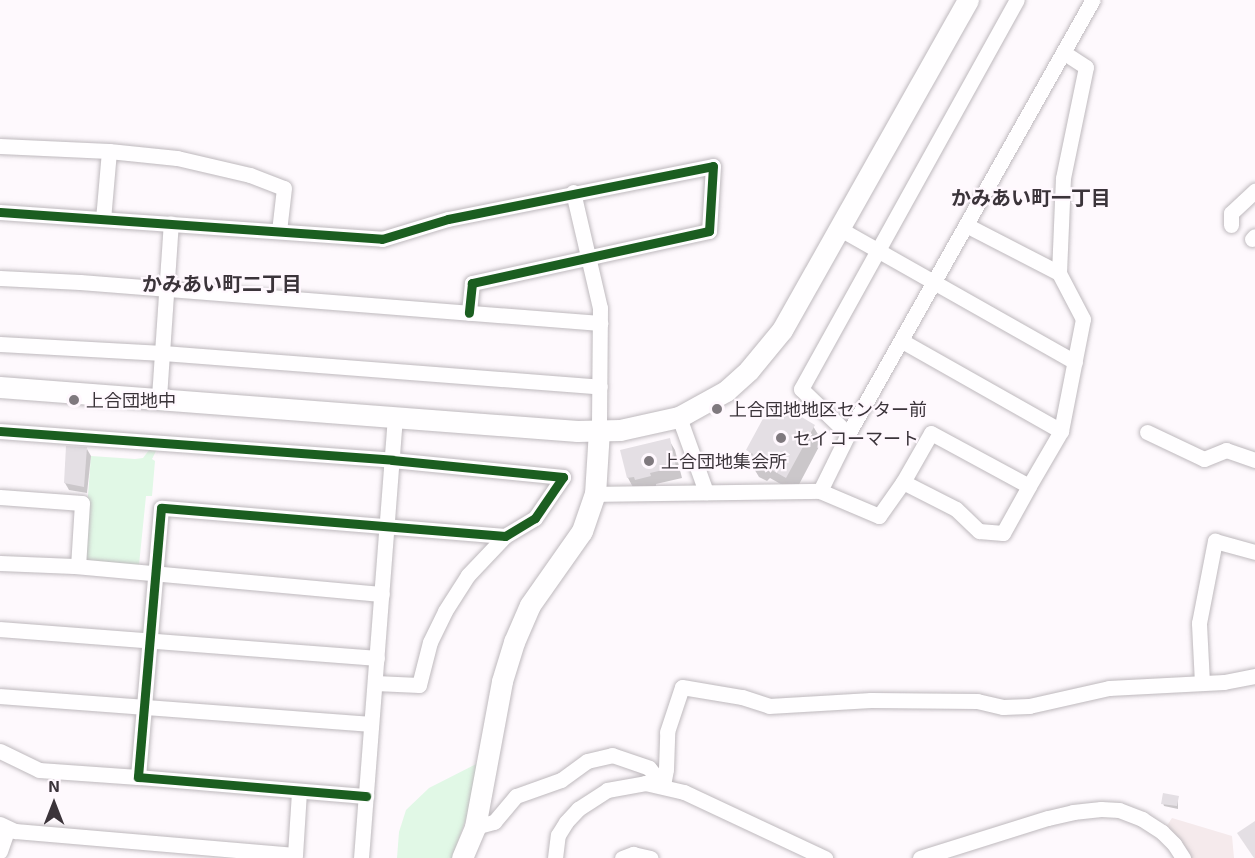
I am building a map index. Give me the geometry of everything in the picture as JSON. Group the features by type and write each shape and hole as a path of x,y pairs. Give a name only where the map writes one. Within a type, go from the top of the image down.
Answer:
{"street":[{"path":"0,387 599,431 650,425 679,417 726,391 767,350 792,313 968,0"},
{"path":"848,434 801,389 1017,0"},
{"path":"820,490 848,434 968,226 1093,0"},
{"path":"903,482 956,509 979,531 1003,533 1061,431 1083,319 1059,273 1063,178 1086,67 1064,52"},
{"path":"0,146 109,151 177,158 250,175 284,188 279,231"},
{"path":"103,219 109,151"},
{"path":"0,212 382,239 448,219 573,192 713,166 710,231 472,283 469,313"},
{"path":"1231,225 1231,213 1255,191"},
{"path":"462,858 475,827 502,681 514,642 530,605 571,550 582,531 595,494 599,431 600,308 573,192"},
{"path":"159,397 171,223"},
{"path":"968,226 1059,273"},
{"path":"840,229 1075,362"},
{"path":"0,278 167,288 600,324"},
{"path":"902,341 1061,431"},
{"path":"0,344 163,353 600,387"},
{"path":"361,858 395,417"},
{"path":"679,417 706,492"},
{"path":"0,431 392,460 563,477 535,518 505,536 468,575 446,610 430,642 419,685 375,683"},
{"path":"1147,432 1204,459 1226,450 1255,460"},
{"path":"595,494 820,490 879,516 903,482 931,434 1029,486"},
{"path":"0,497 82,503 78,567"},
{"path":"138,777 160,508 505,536"},
{"path":"1202,682 1199,623 1215,541 1255,552"},
{"path":"0,563 78,567 382,594"},
{"path":"0,629 376,658"},
{"path":"663,785 667,732 682,687 742,697 769,706 871,700 977,701 1003,707 1029,706 1109,688 1224,682 1255,675"},
{"path":"0,696 371,724"},
{"path":"0,751 39,770 366,796"},
{"path":"475,827 494,822 516,796 561,780 587,761 612,755 650,768 663,785"},
{"path":"555,858 558,835 566,822 592,799 607,790 645,783 663,785 684,792 825,858"},
{"path":"0,851 4,826 15,831 295,856 299,791"},
{"path":"920,858 1048,818 1073,812 1119,810 1142,819 1162,832 1174,844 1182,858"},
{"path":"622,858 641,854 651,858"}],"shaded area":[{"path":"1172,818 1232,836 1234,858 1189,858 1166,827"}],"green space":[{"path":"152,446 158,447 152,459 155,461 152,496 146,496 139,565 83,561 91,456 143,458"},
{"path":"488,758 452,858 397,858 399,832 406,810 429,788"}],"building":[{"name":"セイコーマート","path":"773,400 815,425 786,478 761,464 758,467 749,462 753,454 746,450"},
{"name":"上合団地集会所","path":"670,438 676,467 650,473 651,476 635,480 634,477 627,478 620,450"},
{"path":"66,446 87,447 84,487 64,483"},
{"path":"1163,793 1179,796 1177,806 1161,804"},
{"path":"1255,821 1255,858 1254,858 1237,833"}],"cycle path":[{"path":"0,212 382,239 448,219 713,166 709,231 472,283 469,313"},
{"path":"0,431 392,460 563,477 535,518 505,536 161,508 138,777 366,796"}],"place":[{"name":"上合団地中","path":"74,400"},
{"name":"上合団地地区センター前","path":"717,409"},
{"name":"セイコーマート","path":"781,438"},
{"name":"上合団地集会所","path":"649,461"}],"district":[{"name":"かみあい町一丁目","path":"1031,197"},
{"name":"かみあい町二丁目","path":"222,283"}]}
